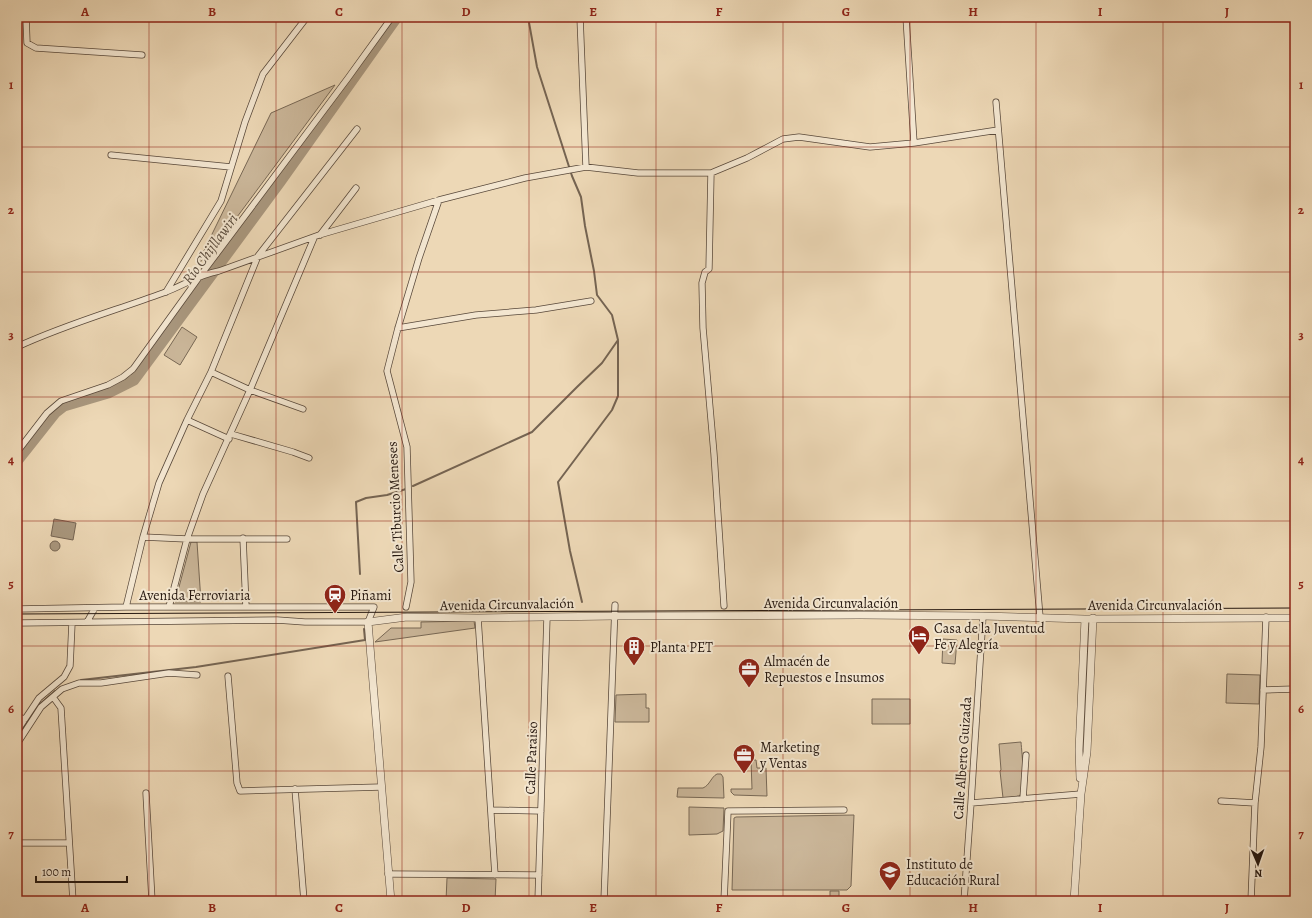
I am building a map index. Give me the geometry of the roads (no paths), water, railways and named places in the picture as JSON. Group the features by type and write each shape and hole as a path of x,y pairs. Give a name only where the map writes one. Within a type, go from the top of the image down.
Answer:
{"street":[{"path":"26,17 27,43 36,48 142,55"},
{"path":"165,292 221,201 245,122 263,74 307,17"},
{"path":"17,452 47,413 61,401 108,385 123,377 133,369 392,17"},
{"path":"580,17 586,167"},
{"path":"906,17 914,143"},
{"path":"996,102 1040,617"},
{"path":"126,607 143,537 159,483 187,420 211,372 258,256 357,129"},
{"path":"17,347 39,336 165,292 202,275 219,271 258,256 439,200 525,178 586,167 638,173 711,174 783,140 800,137 870,147 914,143 998,130"},
{"path":"111,155 231,167"},
{"path":"711,174 709,269 705,272 702,283 702,291 724,606"},
{"path":"170,607 187,539 203,494 230,437 316,237 356,188"},
{"name":"Calle Tiburcio Meneses","path":"406,607 411,582 407,447 387,372 398,328 419,258 439,200"},
{"path":"398,328 476,315 536,310 591,301"},
{"path":"211,372 250,390 303,409"},
{"path":"187,420 230,437 293,452 310,458"},
{"path":"143,537 187,539 287,539"},
{"path":"243,538 246,607"},
{"path":"604,901 615,616 614,605"},
{"name":"Avenida Ferroviaria","path":"17,609 126,607 374,607 368,622 305,622 277,620 17,623"},
{"path":"87,622 95,608"},
{"name":"Avenida Circunvalación","path":"368,622 407,617 478,618 615,616 983,616 1085,619 1295,618"},
{"name":"Calle Alberto Guizada","path":"964,901 983,616"},
{"name":"Calle Paraiso","path":"538,901 547,617"},
{"path":"1251,901 1255,803 1261,746 1266,617"},
{"path":"478,618 496,875"},
{"path":"1074,901 1081,794 1087,752 1093,618"},
{"path":"1081,794 1078,750 1085,619"},
{"path":"368,622 391,901"},
{"path":"17,731 39,698 64,677 70,666 72,623"},
{"path":"17,744 41,707 62,689 80,683 101,683 169,673 197,675"},
{"path":"228,676 237,783 240,791 381,787"},
{"path":"1263,690 1295,689"},
{"path":"52,697 61,708 68,843 73,901"},
{"path":"17,717 26,719"},
{"path":"1023,799 1026,755"},
{"path":"295,789 304,901"},
{"path":"146,793 152,901"},
{"path":"971,803 1081,794"},
{"path":"1221,801 1255,803"},
{"path":"491,810 541,811"},
{"path":"724,901 728,811 844,810"},
{"path":"17,843 68,843"},
{"path":"388,874 539,875"}],"waterway":[{"name":"Río Chijllawiri","path":"17,461 55,413 64,406 108,393 134,380 280,182 397,17"},
{"path":"413,486 532,432 602,363 618,340 612,315 597,295 581,197 572,176 537,67 528,17"},
{"path":"582,602 570,551 558,482 612,410 618,396 618,341"},
{"path":"360,574 356,502 366,498 387,495 406,489"},
{"path":"81,680 196,667 365,640 364,629"},
{"path":"40,704 55,691"},
{"path":"17,738 29,721"}],"tram line":[{"path":"17,614 1295,608"}],"place":[{"name":"Piñami","path":"335,614"},
{"name":"Casa de la Juventud Fe y Alegría","path":"919,656"},
{"name":"Planta PET","path":"634,666"},
{"name":"Almacén de Repuestos e Insumos","path":"749,688"},
{"name":"Marketing y Ventas","path":"744,774"},
{"name":"Instituto de Educación Rural","path":"890,892"}]}
